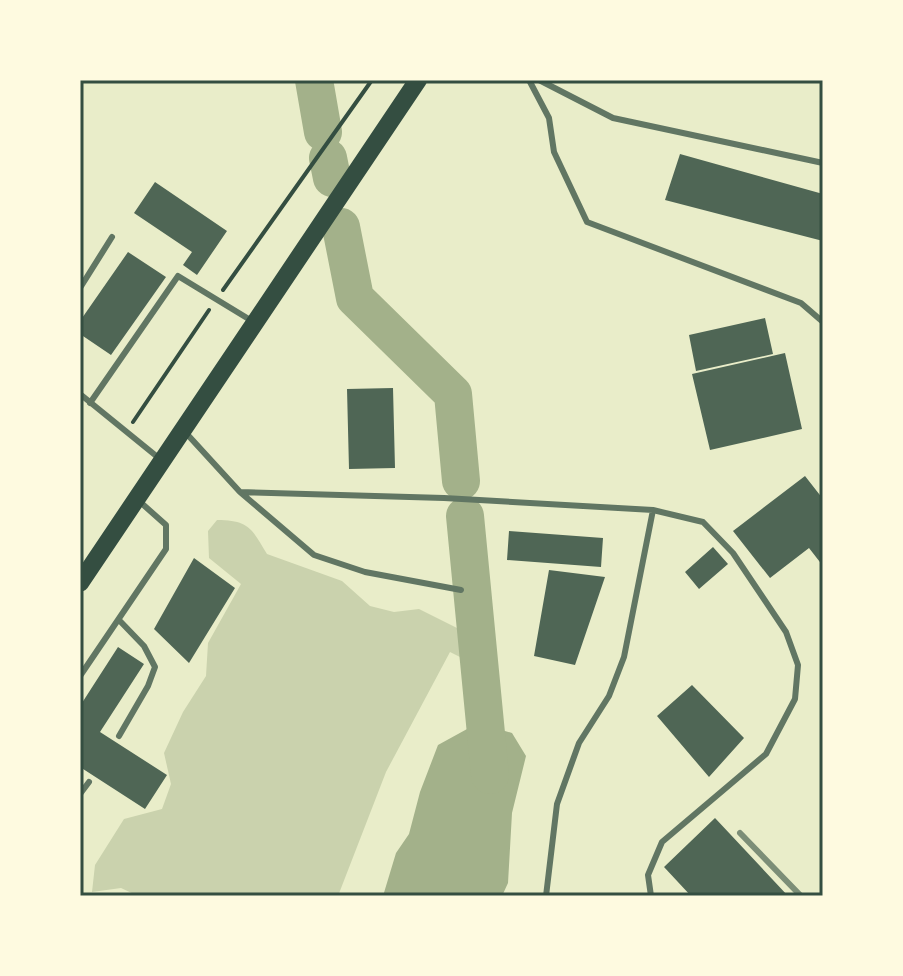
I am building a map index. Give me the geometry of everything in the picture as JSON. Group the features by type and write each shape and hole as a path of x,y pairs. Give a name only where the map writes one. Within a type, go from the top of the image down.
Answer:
{"main road":[{"path":"80,583 418,80"}],"lane":[{"path":"529,80 549,118 554,152 587,222 801,303 823,322"},
{"path":"539,80 613,118 823,163"},
{"path":"80,288 112,237"},
{"path":"90,403 178,276 254,322"},
{"path":"80,394 163,461"},
{"path":"184,430 240,492 314,555 365,572 461,590"},
{"path":"240,492 444,498 653,510 703,522 733,553 786,632 798,665 795,699 766,754 662,842 648,875 651,896"},
{"path":"80,676 166,549 166,525 136,499"},
{"path":"546,896 557,804 579,743 609,696 624,657 653,510"},
{"path":"119,620 144,646 155,667 148,686 119,736"},
{"path":"80,794 89,782"}],"path":[{"path":"126,432 216,299 372,80"}],"shaded area":[{"path":"217,520 243,524 253,532 267,554 342,581 370,606 394,612 419,609 465,632 488,636 494,652 485,662 466,660 450,652 386,772 338,896 138,896 121,888 92,892 95,865 124,819 162,809 171,784 164,753 183,712 206,676 208,643 241,584 209,558 208,531"},
{"path":"478,723 512,733 526,756 512,813 508,883 502,896 383,896 396,853 409,834 420,792 438,745"}],"building":[{"path":"680,154 823,194 823,241 665,200"},
{"path":"155,182 227,231 197,275 183,265 192,252 134,213"},
{"path":"128,252 166,277 111,355 80,334 80,321"},
{"path":"765,318 773,354 696,371 689,335"},
{"path":"785,353 802,429 710,450 692,374"},
{"path":"393,388 395,468 349,469 347,389"},
{"path":"805,476 823,499 823,566 809,548 770,578 733,531"},
{"path":"509,531 603,538 601,567 507,560"},
{"path":"713,547 728,564 699,589 685,572"},
{"path":"194,558 235,588 189,663 154,629"},
{"path":"549,570 605,577 575,665 534,656"},
{"path":"118,647 144,664 100,732 167,775 145,809 80,767 80,706"},
{"path":"692,685 744,738 709,777 657,716"},
{"path":"715,818 788,896 691,896 664,867"}],"waterway":[{"path":"314,80 323,132"},
{"path":"328,158 332,178"},
{"path":"341,227 355,298 453,394 461,481"},
{"path":"465,516 490,775"}],"railway":[{"path":"740,833 801,896"}]}
